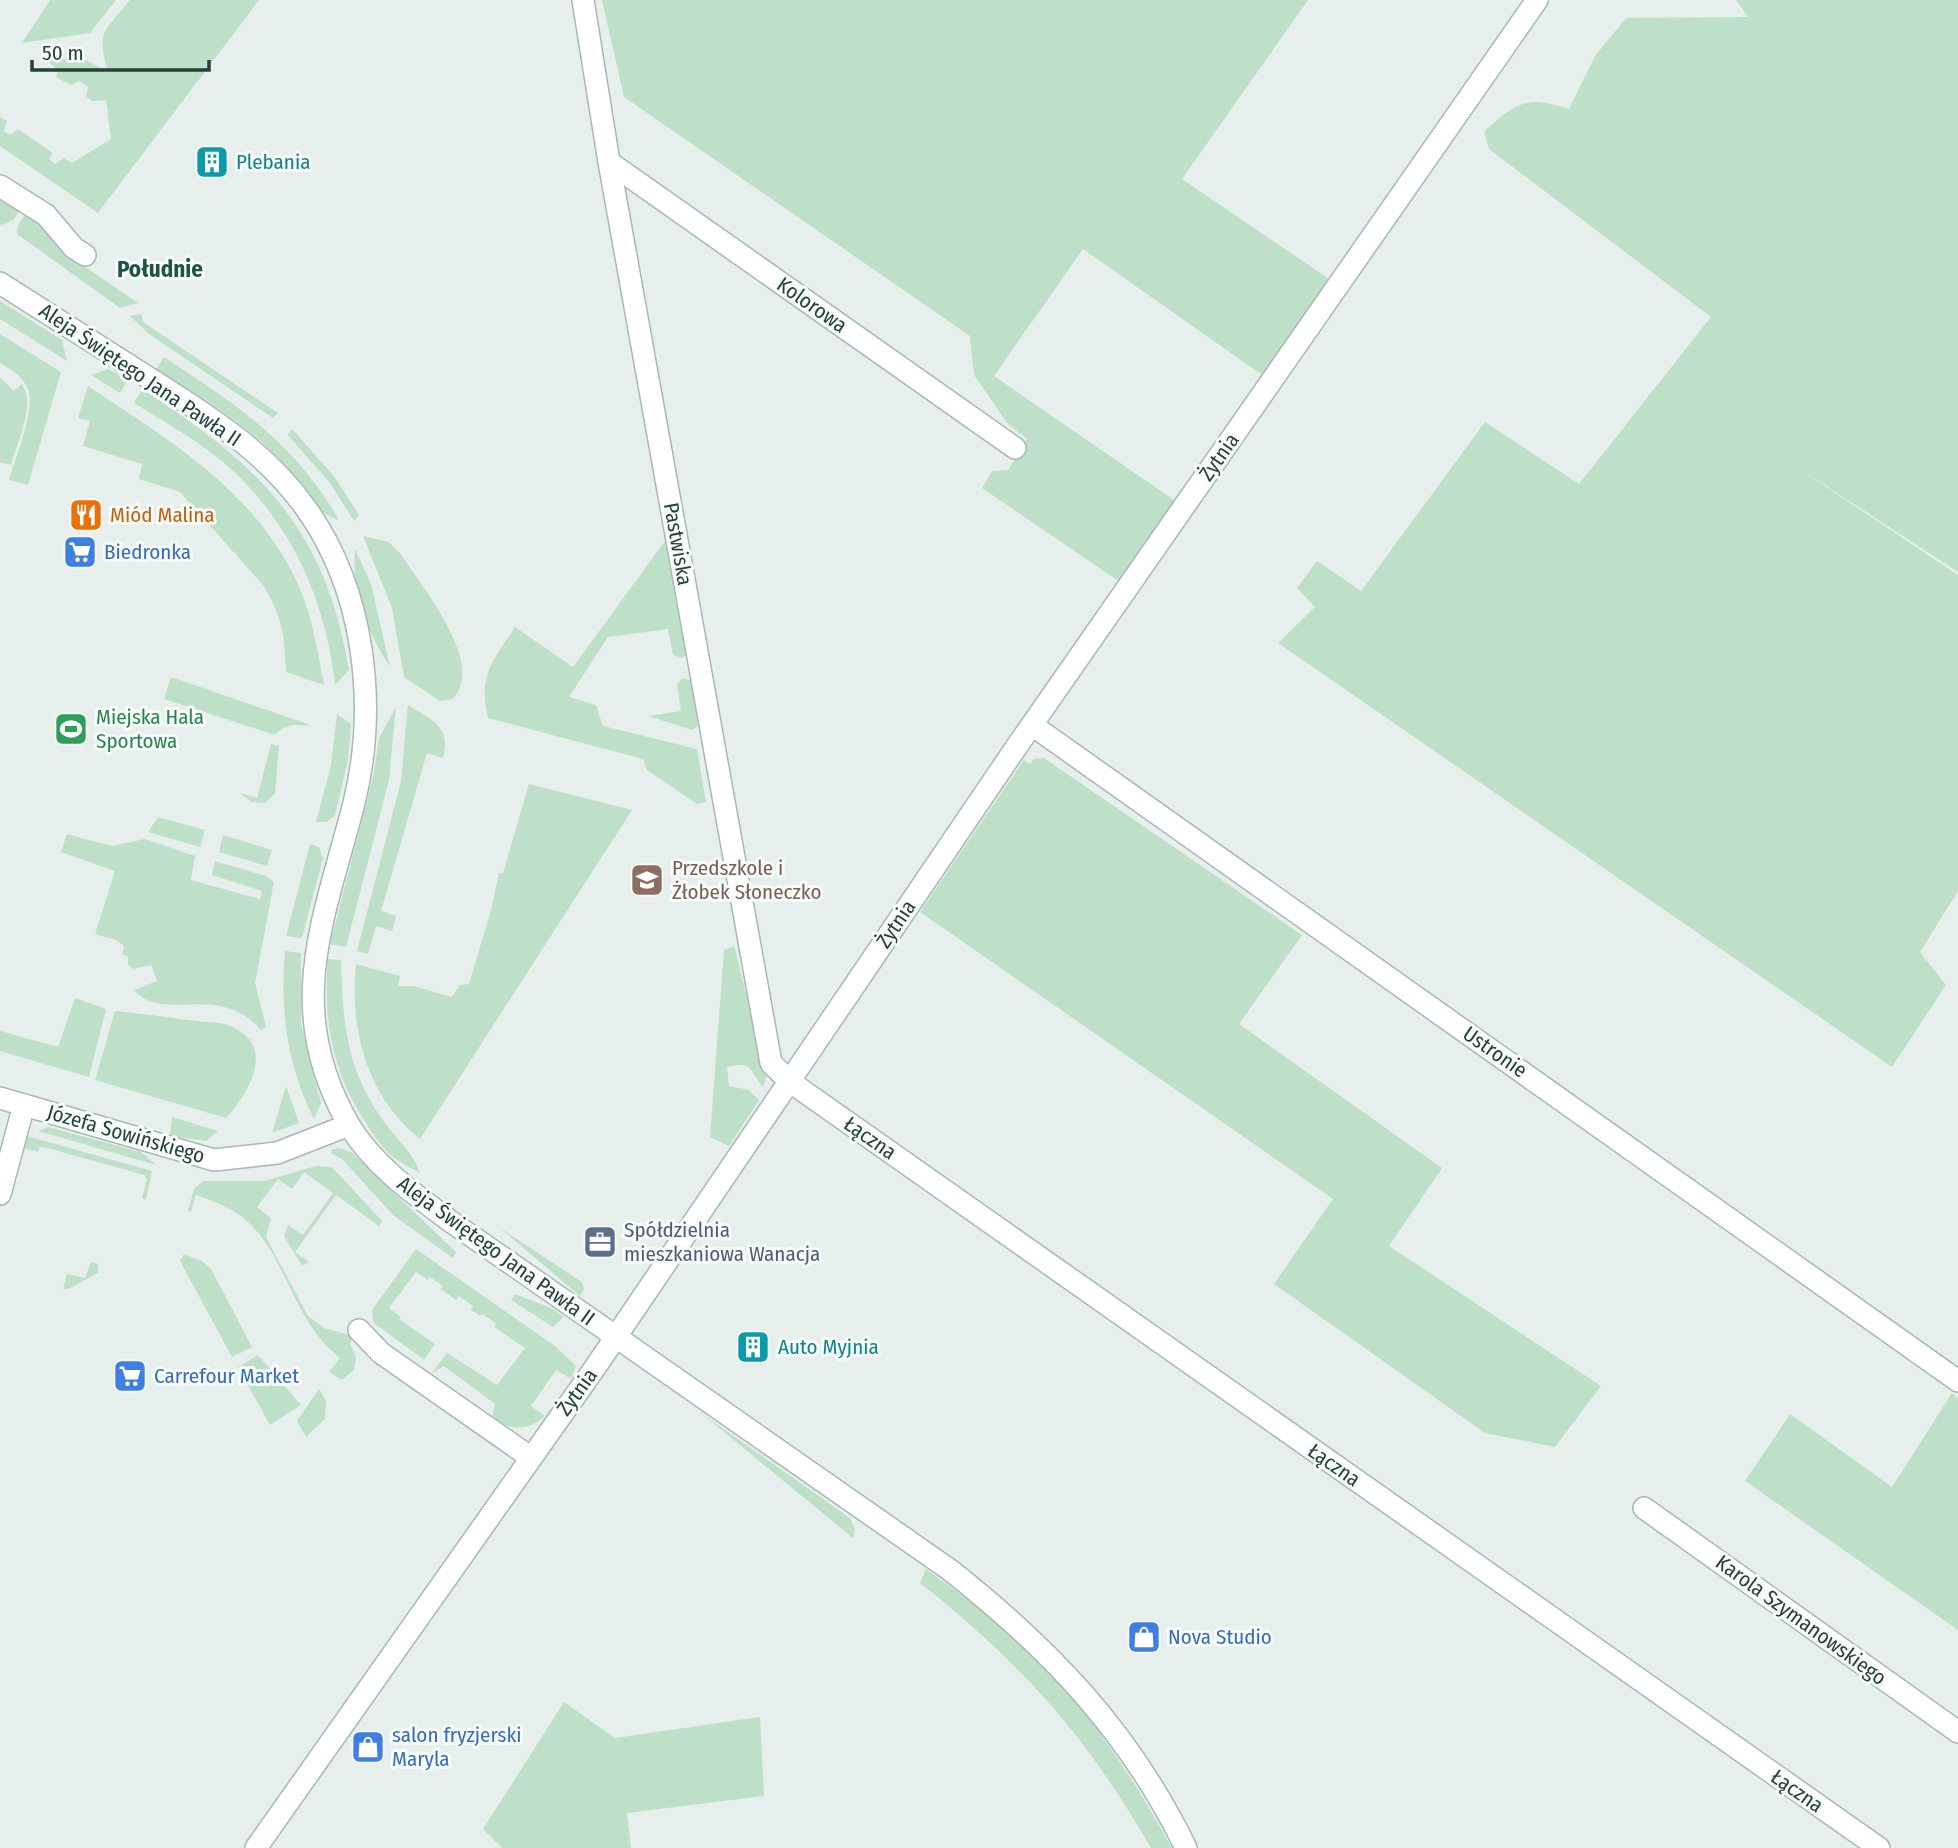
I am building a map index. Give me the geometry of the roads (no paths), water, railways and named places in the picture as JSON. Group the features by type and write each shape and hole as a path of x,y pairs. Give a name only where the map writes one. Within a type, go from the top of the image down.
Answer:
{"street":[{"name":"Pastwiska","path":"583,0 609,162 771,1063 789,1082"},
{"name":"Żytnia","path":"257,1848 615,1338 1032,724 1537,0"},
{"name":"Kolorowa","path":"609,162 1015,448"},
{"path":"0,186 46,215 74,248 85,255"},
{"name":"Aleja Świętego Jana Pawła II","path":"0,284 224,427 278,472 306,509 330,550 351,607 367,694 363,750 354,802 316,948 312,997 319,1053 349,1125 370,1152 403,1186 615,1338 950,1570 1013,1619 1053,1658 1115,1729 1171,1817 1185,1848"},
{"name":"Ustronie","path":"1032,724 1958,1381"},
{"name":"Łączna","path":"789,1082 1879,1848"},
{"name":"Józefa Sowińskiego","path":"0,1098 214,1160 277,1153 349,1125"},
{"path":"0,1195 24,1105"},
{"path":"359,1330 380,1353 530,1457"},
{"name":"Karola Szymanowskiego","path":"1644,1508 1958,1732"}],"place":[{"name":"Plebania","path":"212,162"},
{"name":"Miód Malina","path":"86,515"},
{"name":"Biedronka","path":"80,552"},
{"name":"Miejska Hala Sportowa","path":"71,729"},
{"name":"Przedszkole i Żłobek Słoneczko","path":"647,880"},
{"name":"Spółdzielnia mieszkaniowa Wanacja","path":"600,1242"},
{"name":"Auto Myjnia","path":"753,1347"},
{"name":"Carrefour Market","path":"130,1376"},
{"name":"Nova Studio","path":"1144,1637"},
{"name":"salon fryzjerski Maryla","path":"368,1747"}],"district":[{"name":"Południe","path":"160,269"}]}
